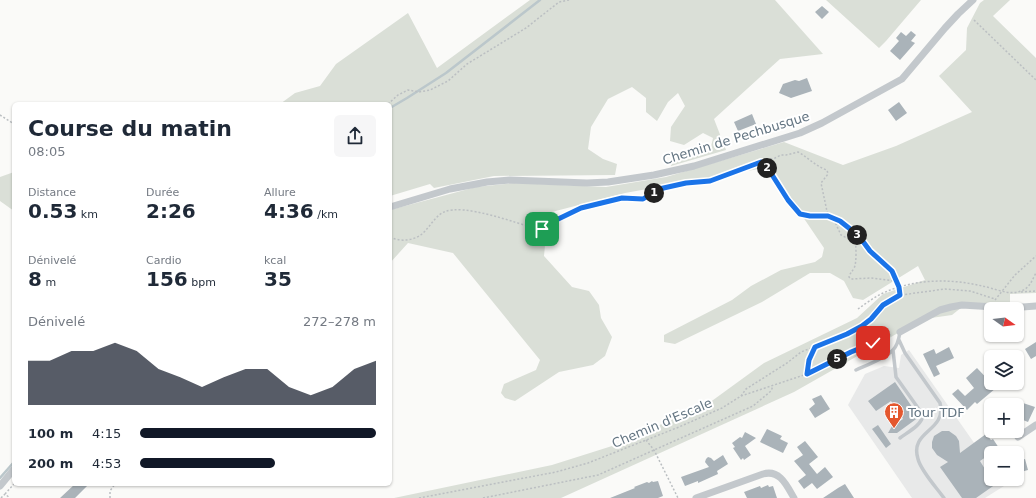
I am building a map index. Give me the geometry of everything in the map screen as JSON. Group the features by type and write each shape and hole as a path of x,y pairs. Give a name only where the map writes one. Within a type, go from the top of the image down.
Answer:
{"street":[{"name":"Chemin de Pechbusque","path":"392,205 450,189 488,182 523,180 587,183 608,182 654,175 694,166 800,133 822,123 902,79 945,28 973,0"},
{"path":"900,332 940,310 962,305 984,306"},
{"path":"1024,307 1036,306"},
{"path":"1024,433 1036,425"},
{"path":"0,486 12,471"},
{"path":"696,498 766,473 774,474 782,479 794,498"}],"lane":[{"path":"856,370 893,350 899,340 900,332"},
{"path":"899,340 905,352 940,403 942,411 940,418 937,424 922,437 918,444 917,452 918,460 923,469 944,498"},
{"path":"893,350 896,377 923,415 923,419 920,423 900,438"}],"path":[{"path":"390,102 398,95 408,90 419,92 430,90 448,81 467,64 526,28 559,2 569,0"},
{"path":"974,20 1036,80"},
{"path":"0,116 12,123"},
{"path":"392,238 396,240 408,240 421,234 438,216 444,212 454,209 468,210 537,229 542,229 552,222 581,208 622,198 643,199 659,189 686,183 710,181 781,155 798,152 806,156 816,166 827,170 828,174 821,184 828,216 835,222 841,235 845,237 852,236 855,238 856,260 849,277 851,279 871,278 896,281"},
{"path":"761,162 769,170 788,200 800,214 810,216 828,216 840,221 859,236 870,251 892,271 899,287 900,295"},
{"path":"994,302 1015,275 1036,256"},
{"path":"1021,292 1029,286 1036,273"},
{"path":"858,309 880,294 899,287 923,281 959,282 983,286 1001,292 1036,291"},
{"path":"741,396 746,389 787,363 801,352 847,334 862,326 871,319 883,305 900,295 945,289 970,291 1002,300"},
{"name":"Chemin d'Escale","path":"419,498 556,472 588,463 679,427 722,408 741,396 807,374 851,352 900,332"},
{"path":"807,374 809,360 815,347"},
{"path":"483,498 598,475 754,406 771,391 773,386"},
{"path":"646,440 654,450 678,498"},
{"path":"1,498 12,486"},
{"path":"110,498 110,491 114,486"},
{"path":"5,494 10,498"}],"shaded area":[{"path":"530,0 775,0 823,54 780,59 714,119 726,150 671,166 672,160 711,147 713,138 703,133 684,145 670,141 671,127 685,106 678,93 668,102 657,121 646,112 646,98 632,87 608,99 591,127 588,149 603,159 617,164 615,175 494,176 434,188 430,184 392,195 392,102 283,102 295,93 320,86 336,64 408,13 437,68"},
{"path":"826,0 921,0 879,48"},
{"path":"984,0 1010,0 993,16 1036,58 1036,293 1010,294 1010,302 984,302 984,307 962,307 952,315 924,319 794,392 561,498 394,498 552,465 612,446 709,403 764,363 857,318 883,294 925,280 918,266 863,300 853,298 844,281 830,273 810,273 762,302 675,344 664,342 664,335 732,300 751,286 781,270 815,262 822,257 824,248 769,167 625,193 548,213 544,256 572,287 589,291 599,305 601,318 612,337 605,356 593,365 559,372 515,401 505,398 501,393 504,384 536,370 540,360 453,253 408,243 392,261 392,209 476,187 514,183 606,187 666,177 784,142 843,165 896,146 972,112 939,76 966,50 967,28 980,3"},
{"path":"12,173 12,210 0,201 0,177"},
{"path":"909,350 984,457 984,486 1004,486 985,498 912,498 848,405 865,374 884,366 899,368 901,355"}],"building":[{"path":"822,6 829,12 822,19 815,12"},
{"path":"911,31 916,35 911,41 915,43 900,60 890,51 899,41 896,38 901,32 906,36"},
{"path":"807,78 812,91 791,98 779,93 783,84"},
{"path":"899,102 907,113 896,121 888,110"},
{"path":"752,114 756,124 738,131 734,122"},
{"path":"1036,342 1036,356 1031,359 1025,349"},
{"path":"949,347 954,358 936,366 940,374 934,377 923,354 934,349 936,354"},
{"path":"977,368 984,375 984,390 994,390 977,404 975,402 967,410 952,394 958,389 965,396 974,388 966,378"},
{"path":"895,382 919,417 897,433 888,433 892,426 903,419 891,401 876,411 868,401"},
{"path":"821,395 830,409 815,418 809,409 815,404 812,399"},
{"path":"1024,403 1035,407 1028,422 1024,420"},
{"path":"878,425 891,444 886,448 872,429"},
{"path":"767,429 782,436 780,439 788,443 783,453 760,442"},
{"path":"942,431 949,431 956,436 959,441 960,453 984,435 984,438 989,438 991,440 993,439 998,446 984,446 984,458 980,461 984,468 984,486 993,486 976,498 962,498 940,467 948,462 937,455 932,448 934,436"},
{"path":"745,432 756,438 745,446 751,455 744,460 743,458 741,460 733,448 735,447 732,443 740,437 742,438"},
{"path":"805,441 818,457 809,464 817,474 825,467 833,477 817,489 812,483 804,489 798,481 806,475 794,461 803,455 797,447"},
{"path":"723,455 728,464 717,471 718,474 698,483 698,481 685,486 681,477 709,467 705,462 708,457 714,461"},
{"path":"1024,459 1028,470 1024,471"},
{"path":"652,481 658,481 663,496 658,498 610,498 635,488 634,487"},
{"path":"845,484 854,498 823,498 838,488"},
{"path":"768,485 769,487 773,486 777,498 747,498 744,492 760,486 761,488"},
{"path":"73,486 87,486 75,498 60,498"}],"waterway":[{"path":"392,107 446,73 540,0"},
{"path":"0,478 12,464"}],"place":[{"name":"Tour TDF","path":"894,429"}],"route":[{"path":"542,229 552,222 581,208 622,198 643,199 659,189 686,183 710,181 761,162 769,170 775,182 800,214 810,216 826,215 840,221 843,225 859,236 870,251 892,271 900,291 900,295 883,305 871,319 862,326 815,347 809,360 807,374 851,352 873,343"}]}
